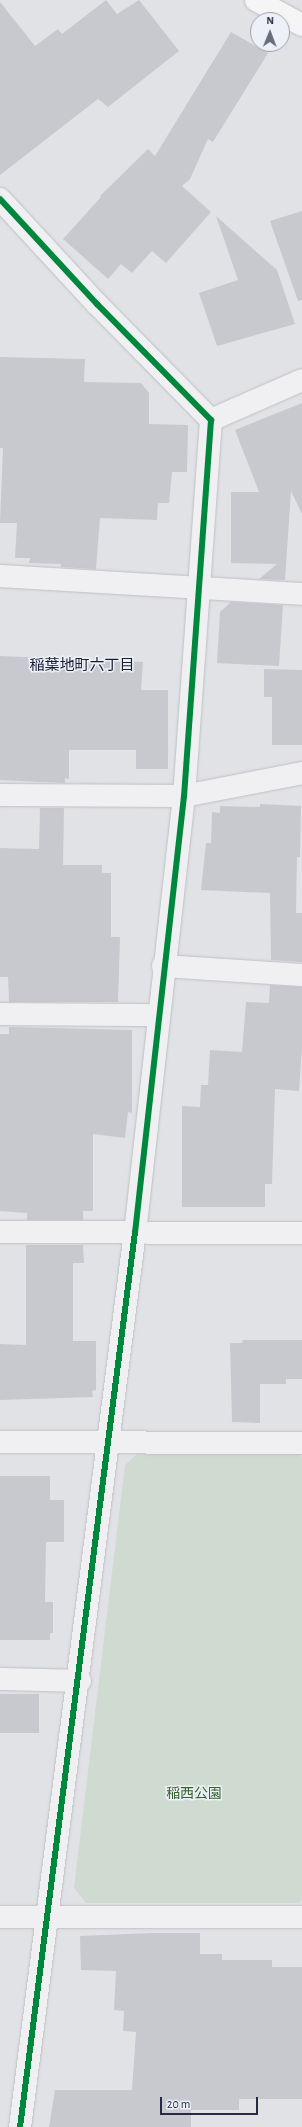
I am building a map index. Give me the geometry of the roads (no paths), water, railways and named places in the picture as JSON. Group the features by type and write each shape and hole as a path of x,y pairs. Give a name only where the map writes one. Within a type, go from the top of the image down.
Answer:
{"main road":[{"path":"256,0 302,24"}],"street":[{"path":"0,199 97,304 211,420 184,796 163,966 135,1232 80,1680 20,2127"},
{"path":"211,420 302,380"},
{"path":"0,576 302,594"},
{"path":"0,795 184,796 302,773"},
{"path":"163,966 302,975"},
{"path":"0,1014 158,1015"},
{"path":"0,1232 302,1233"},
{"path":"0,1442 302,1443"},
{"path":"0,1679 80,1680"},
{"path":"0,1916 302,1917"}],"district":[{"name":"稲葉地町六丁目","path":"82,666"}],"park label":[{"name":"稲西公園","path":"194,1794"}]}
